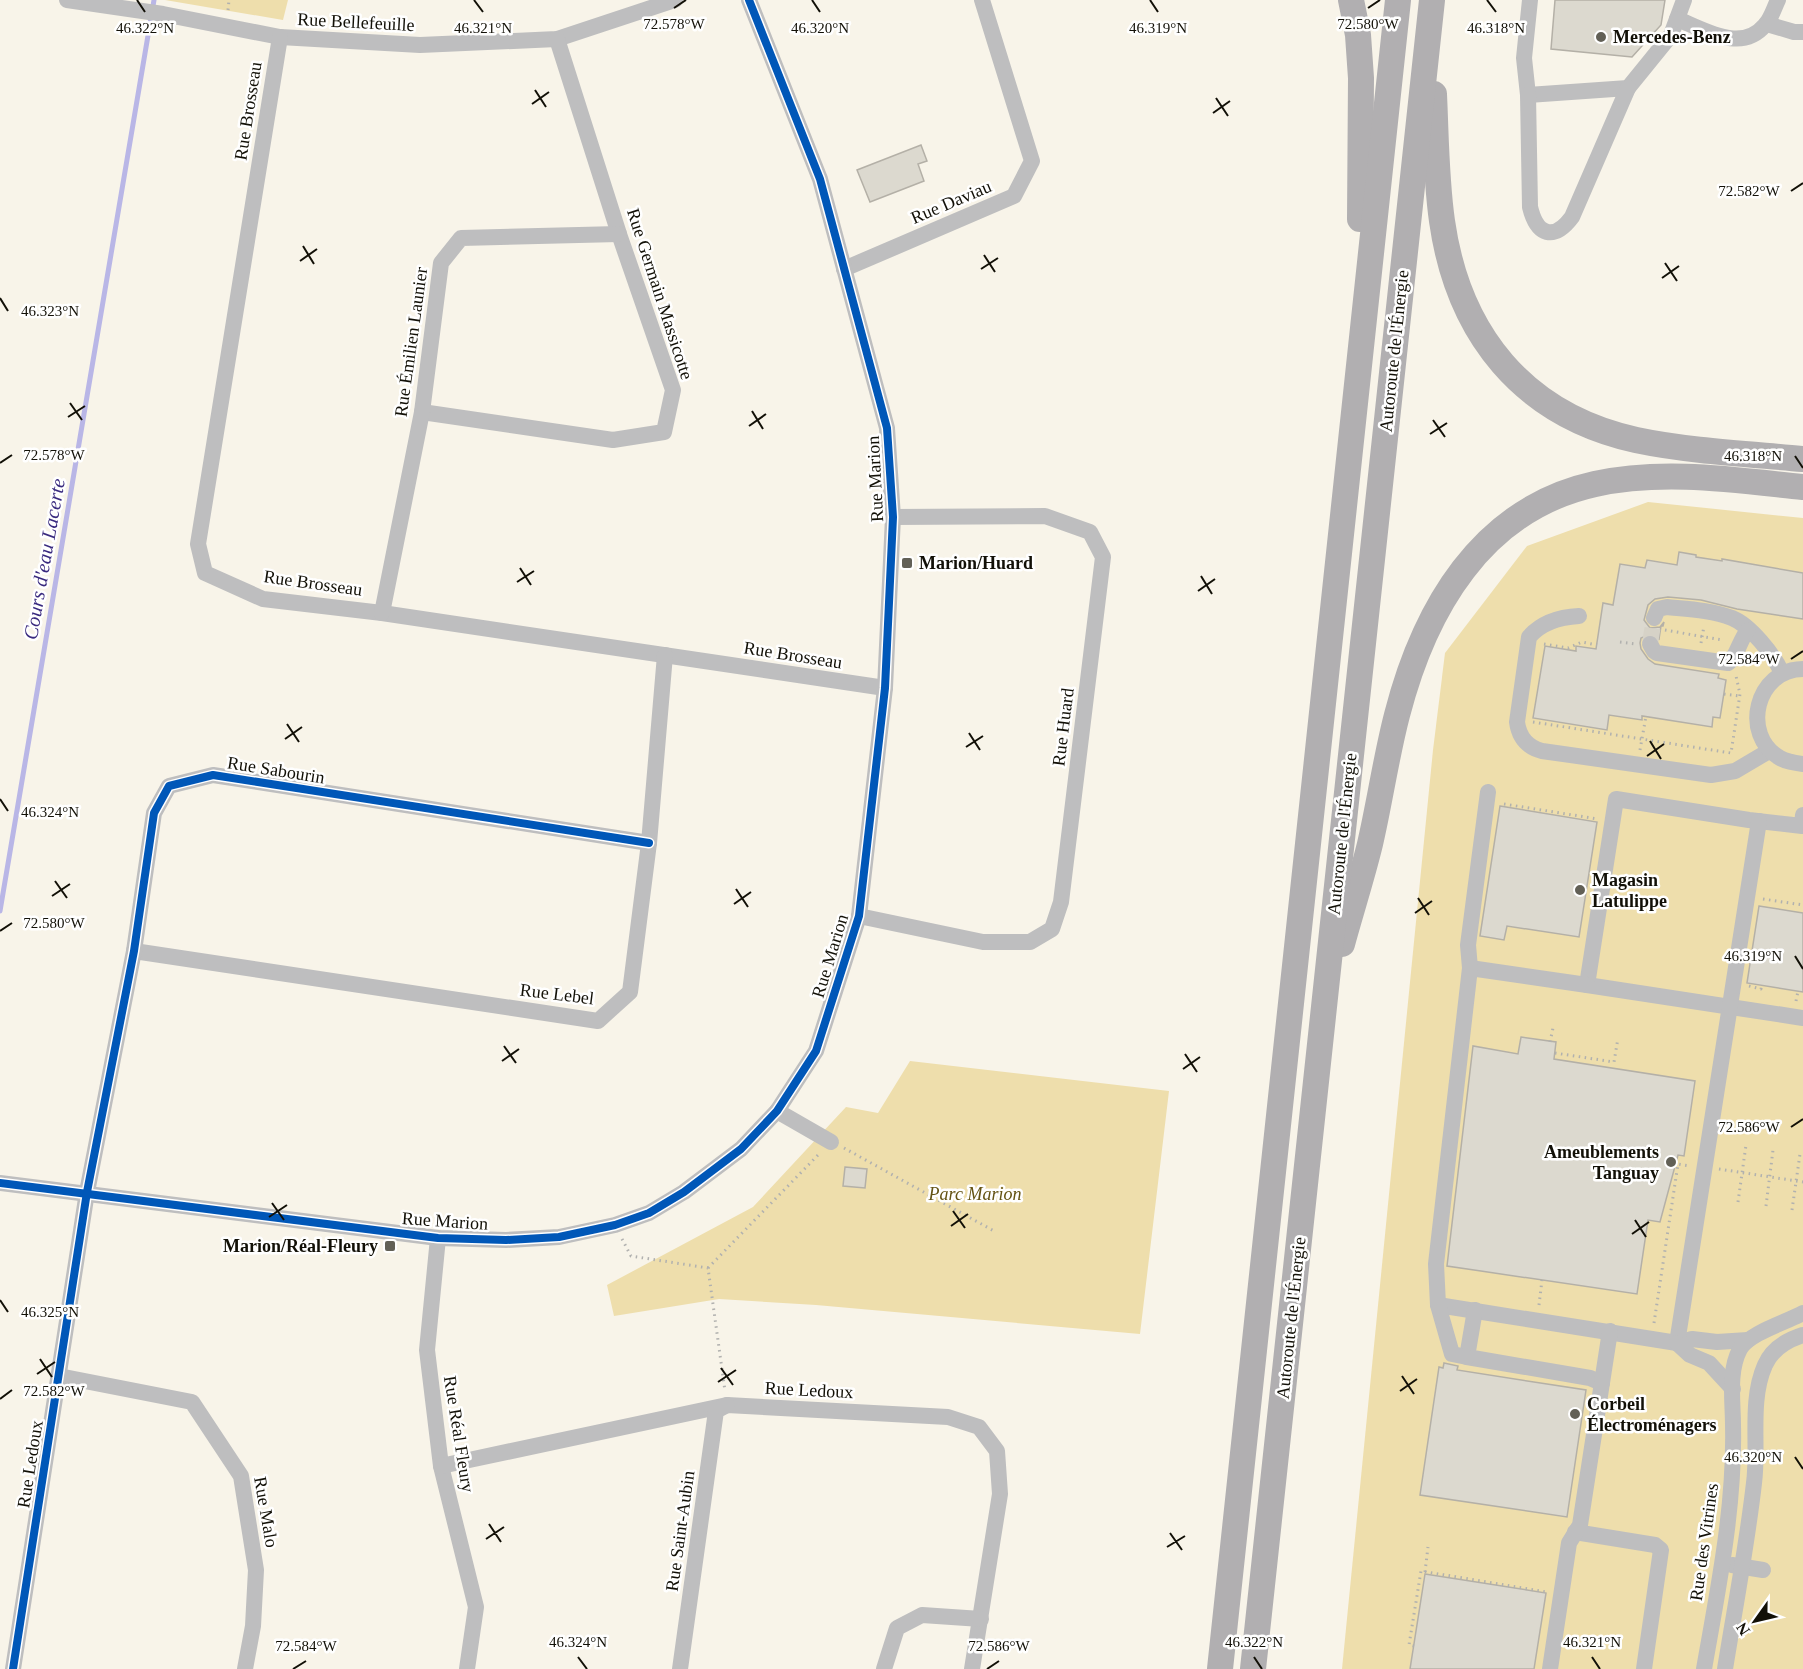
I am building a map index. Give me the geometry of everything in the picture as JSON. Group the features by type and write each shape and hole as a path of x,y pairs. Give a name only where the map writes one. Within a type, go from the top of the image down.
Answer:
{"highway":[{"path":"1352,0 1358,28 1361,78 1358,369"},
{"name":"Autoroute de l'Énergie","path":"1220,1669 1398,0"},
{"path":"1431,8 1438,181 1444,235 1454,275 1467,309 1484,340 1503,365 1529,390 1555,408 1610,433 1651,443 1803,459"},
{"name":"Autoroute de l'Énergie","path":"1253,1669 1431,8"},
{"path":"1322,1014 1370,844 1393,731 1409,673 1437,608 1453,582 1481,548 1510,522 1528,510 1558,495 1597,484 1638,478 1676,477 1803,487"}],"street":[{"name":"Rue Bellefeuille","path":"67,0 164,14 280,37 420,45 557,39 675,0"},
{"name":"Rue Marion","path":"0,1183 87,1192 438,1238 506,1240 559,1237 615,1225 648,1213 684,1192 741,1149 777,1111 816,1051 859,916 885,688 893,517 887,428 820,179 749,0"},
{"name":"Rue Daviau","path":"844,269 1014,196 1028,170 1032,161 982,0"},
{"path":"1530,0 1524,58 1528,95 1530,207 1539,228 1550,233 1562,228 1572,217 1628,88 1671,35 1684,0"},
{"path":"1677,19 1734,40 1751,37 1767,24 1778,0"},
{"path":"1767,24 1794,32 1803,32"},
{"name":"Rue Brosseau","path":"280,37 198,544 205,573 263,599 382,613 885,688"},
{"name":"Rue Germain Massicotte","path":"422,412 612,440 664,432 673,390 619,234 557,39"},
{"path":"1528,95 1628,88"},
{"name":"Rue Émilien Launier","path":"382,613 422,412 441,263 461,238 619,234"},
{"name":"Rue Huard","path":"859,916 983,942 1030,942 1052,929 1061,902 1103,557 1090,532 1045,516 893,517"},
{"path":"1657,624 1658,609 1667,607 1728,616 1748,630 1775,659 1782,673"},
{"path":"1578,616 1553,621 1538,628 1529,637 1516,722 1519,732 1528,745 1542,751 1711,775 1735,771 1769,751"},
{"path":"1646,645 1657,653 1728,663 1733,660 1741,639 1748,630"},
{"name":"Rue Lebel","path":"134,951 598,1021 630,992 649,843 664,655"},
{"path":"1803,669 1782,673 1766,689 1758,709 1759,731 1769,751 1785,760 1803,764"},
{"name":"Rue Sabourin","path":"87,1192 134,951 154,813 169,786 213,776 649,843"},
{"path":"1494,798 1468,945 1470,968 1436,1264 1438,1305 1452,1354 1590,1377 1602,1383"},
{"path":"1587,985 1616,799 1802,826 1803,815"},
{"path":"1677,1343 1759,821"},
{"path":"1470,968 1730,1006 1799,1011"},
{"path":"777,1111 831,1142"},
{"name":"Rue Ledoux","path":"13,1669 87,1192"},
{"name":"Rue Réal Fleury","path":"438,1238 427,1350 441,1466 476,1607 467,1669"},
{"path":"1438,1305 1677,1343 1692,1339 1717,1342 1749,1340 1803,1313"},
{"path":"1467,1357 1475,1310"},
{"path":"1550,1669 1569,1543 1580,1525 1610,1331"},
{"path":"1725,1669 1755,1480 1757,1411 1762,1375 1767,1360 1776,1349 1789,1340 1803,1335"},
{"name":"Rue des Vitrines","path":"1704,1669 1722,1563 1733,1463 1733,1389 1738,1356 1742,1347 1749,1340"},
{"path":"1677,1343 1690,1355 1709,1363 1733,1389"},
{"name":"Rue Malo","path":"59,1376 192,1402 241,1476 256,1570 253,1626 245,1669"},
{"name":"Rue Ledoux","path":"441,1466 727,1405 948,1417 979,1427 997,1451 1000,1494 972,1669"},
{"name":"Rue Saint-Aubin","path":"680,1669 716,1411 727,1405"},
{"path":"1575,1533 1655,1545 1661,1550 1644,1669"},
{"path":"1722,1563 1763,1570"},
{"path":"884,1669 897,1628 914,1619 922,1615 981,1619"}],"path":[{"path":"1657,624 1722,640"},
{"path":"1543,644 1568,648 1582,642 1597,645"},
{"path":"1620,642 1646,645"},
{"path":"1528,722 1731,753 1740,696 1736,673"},
{"path":"1724,694 1740,696"},
{"path":"1642,739 1646,716"},
{"path":"1591,739 1592,731"},
{"path":"1494,798 1602,820"},
{"path":"1758,898 1803,905"},
{"path":"1743,985 1761,989 1762,985"},
{"path":"1798,991 1799,1011"},
{"path":"1550,1042 1552,1028"},
{"path":"1555,1053 1614,1062 1618,1038"},
{"path":"708,1268 831,1142 994,1231"},
{"path":"1738,1202 1746,1145"},
{"path":"1766,1206 1773,1150"},
{"path":"1792,1210 1800,1154"},
{"path":"1654,1327 1677,1164 1694,1167 1694,1164"},
{"path":"1713,1168 1803,1182"},
{"path":"615,1225 631,1256 708,1268"},
{"path":"708,1268 727,1405"},
{"path":"1540,1296 1542,1280"},
{"path":"1425,1572 1428,1547"},
{"path":"1414,1646 1410,1645 1421,1571 1549,1592"}],"green space":[{"path":"165,0 288,0 283,20"},
{"path":"1648,502 1803,518 1803,1669 1342,1669 1433,750 1445,653 1527,546"},
{"name":"Parc Marion","path":"910,1061 1169,1091 1140,1334 816,1305 719,1299 614,1316 607,1285 753,1207 846,1107 878,1113"}],"building":[{"name":"Mercedes-Benz","path":"1555,0 1665,0 1661,25 1632,57 1551,49"},
{"path":"921,145 927,161 918,164 924,181 870,202 857,170"},
{"path":"1679,552 1696,555 1696,557 1722,561 1722,559 1803,573 1803,619 1737,609 1701,600 1668,597 1655,599 1648,605 1644,620 1650,628 1660,627 1664,622 1659,639 1651,634 1641,638 1641,649 1648,659 1655,664 1719,674 1718,678 1726,680 1720,718 1713,717 1712,727 1642,716 1642,720 1609,715 1607,730 1533,718 1545,646 1576,651 1576,646 1596,649 1603,603 1613,605 1620,564 1645,568 1647,560 1677,565"},
{"path":"1500,806 1597,822 1579,937 1507,926 1504,940 1480,936"},
{"path":"1759,906 1803,913 1803,992 1747,983"},
{"path":"1521,1037 1556,1042 1554,1059 1695,1081 1684,1156 1678,1155 1660,1222 1648,1220 1637,1294 1447,1266 1473,1046 1518,1054"},
{"path":"845,1167 867,1169 865,1188 843,1186"},
{"path":"1444,1363 1458,1366 1457,1370 1586,1390 1567,1517 1420,1495 1439,1367 1443,1368"},
{"path":"1425,1574 1546,1593 1534,1669 1410,1669"}],"waterway":[{"name":"Cours d'eau Lacerte","path":"0,911 154,0"}],"tunnel":[{"path":"1650,644 1654,618"}],"cycle path":[{"path":"0,1183 438,1238 506,1240 559,1237 615,1225 649,1213 684,1192 741,1149 777,1111 816,1051 859,916 885,688 893,517 887,428 820,179 749,0"},
{"path":"13,1669 87,1192 134,951 154,813 169,786 213,775 649,843"}],"place":[{"name":"Mercedes-Benz","path":"1601,37"},
{"name":"Marion/Huard","path":"907,563"},
{"name":"Magasin Latulippe","path":"1580,890"},
{"name":"Ameublements Tanguay","path":"1671,1162"},
{"name":"Marion/Réal-Fleury","path":"390,1246"},
{"name":"Corbeil Électroménagers","path":"1575,1414"}]}
